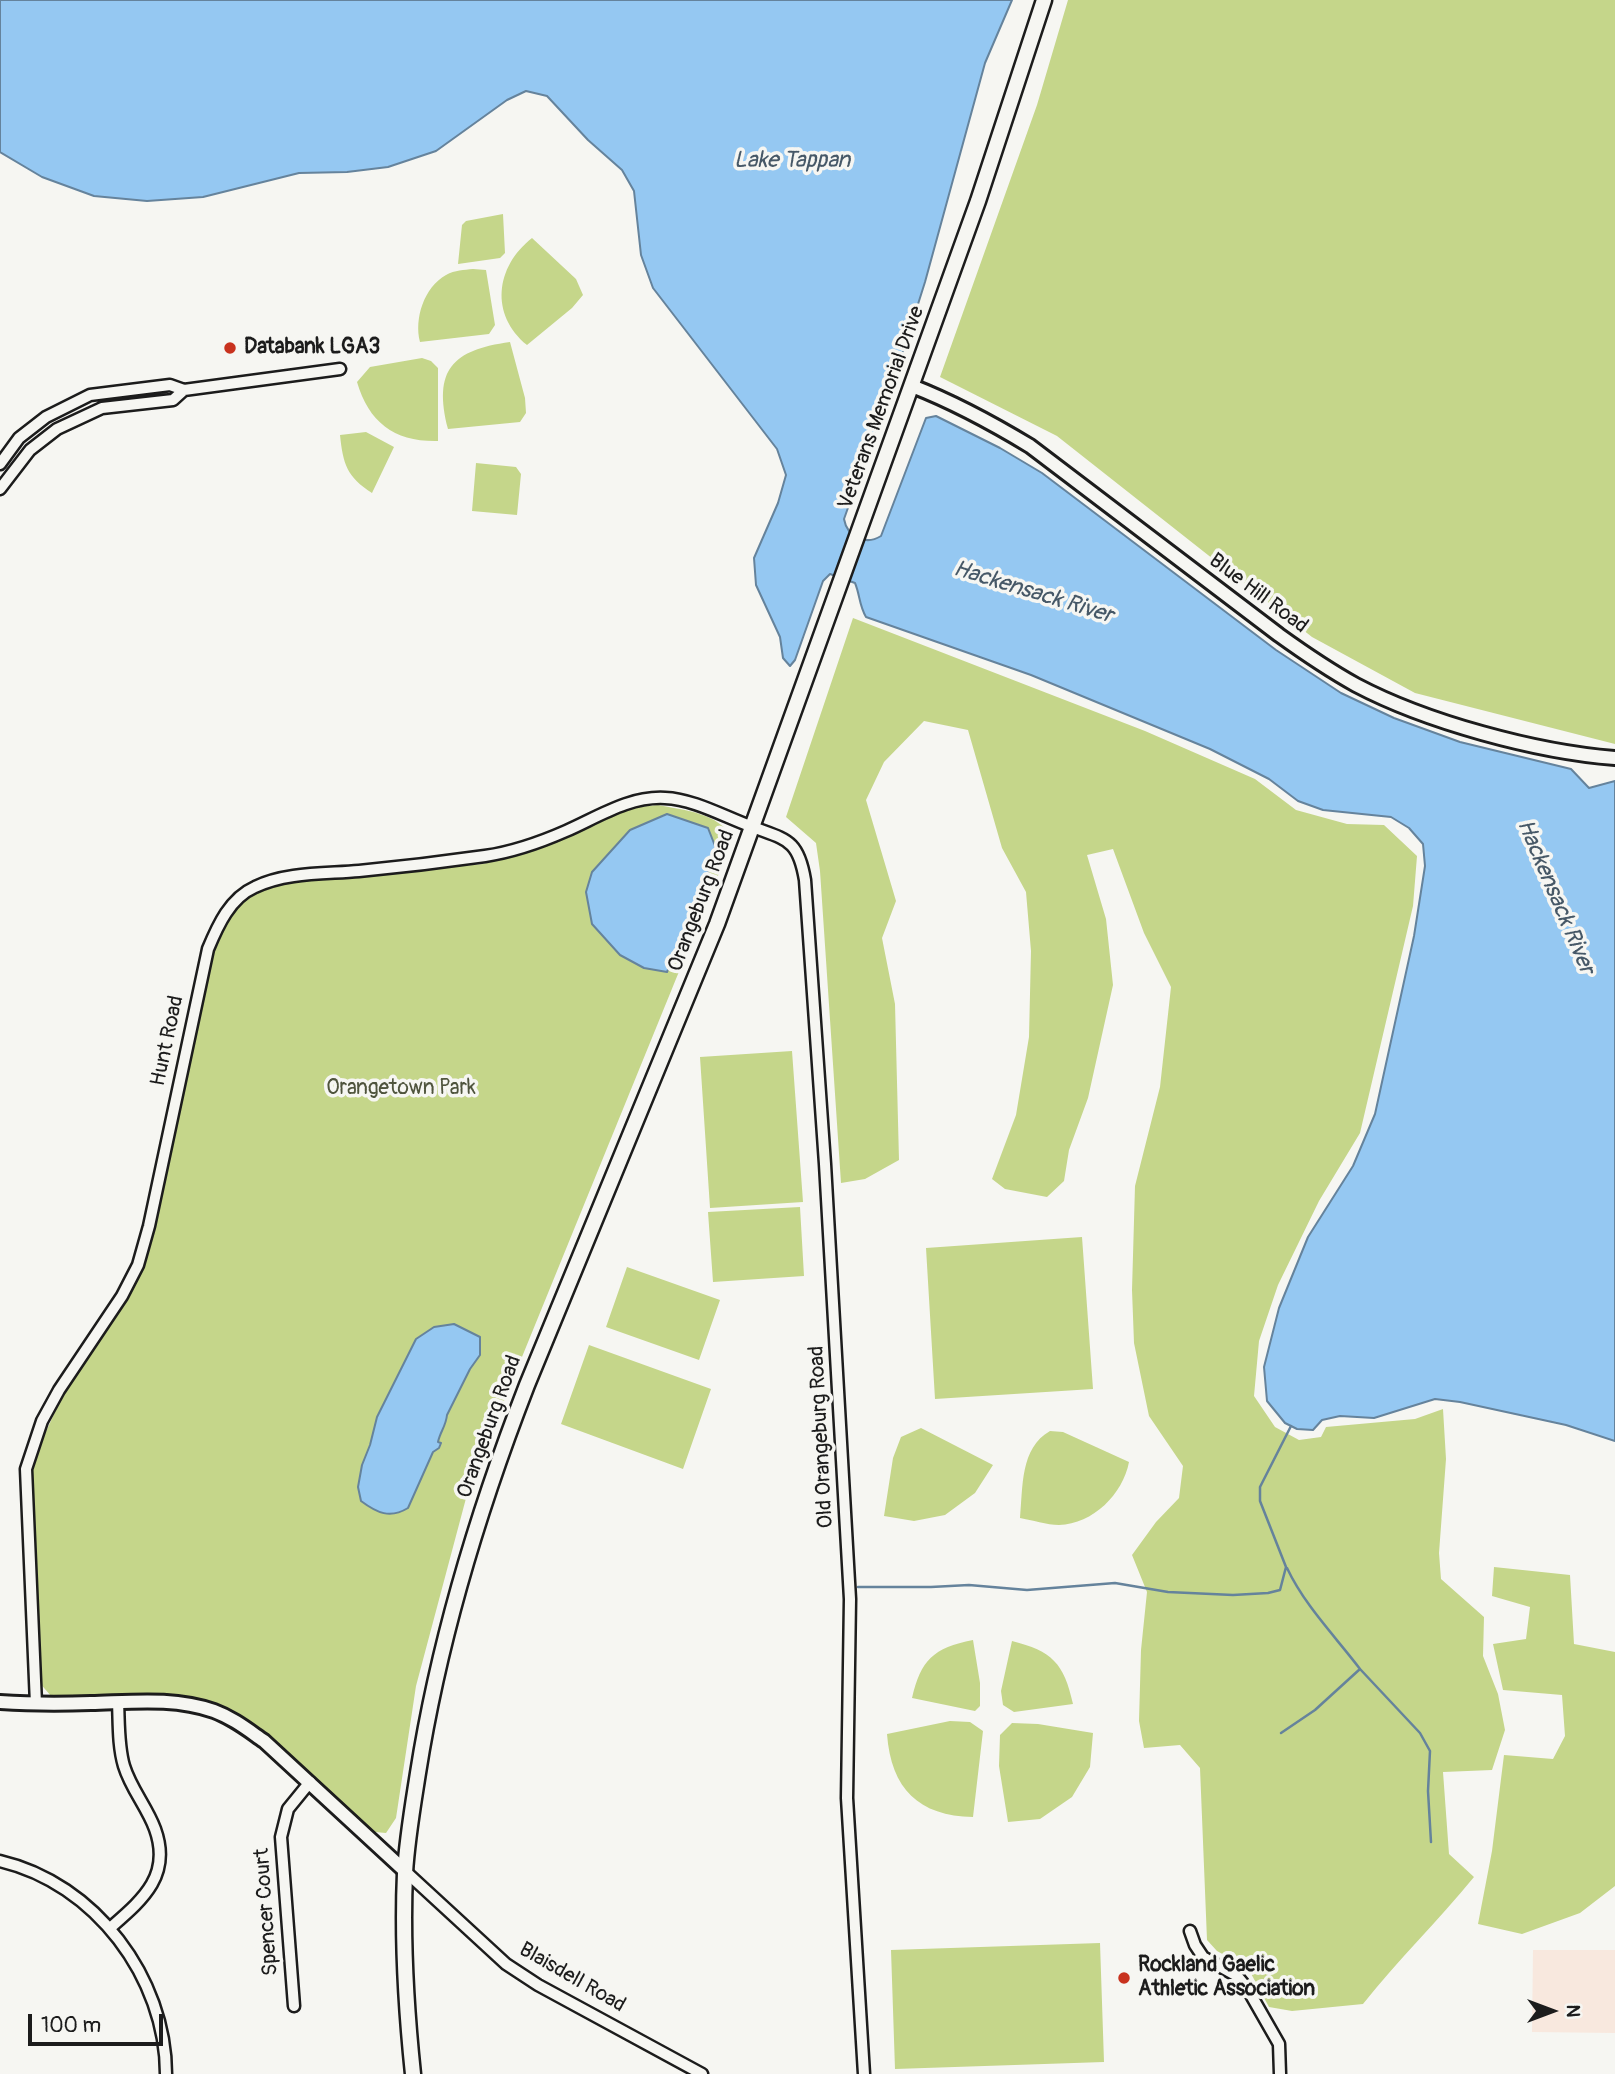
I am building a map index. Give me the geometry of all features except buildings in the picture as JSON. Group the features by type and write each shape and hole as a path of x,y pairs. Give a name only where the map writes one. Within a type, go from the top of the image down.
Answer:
{"main road":[{"name":"Veterans Memorial Drive","path":"753,827 978,201 1044,0"},
{"name":"Orangeburg Road","path":"413,2074 404,1940 405,1871 424,1732 454,1599 498,1460 717,924 753,827"}],"street":[{"path":"0,464 19,438 46,417 90,395 170,385 184,390 340,369"},
{"name":"Blue Hill Road","path":"912,386 1030,446 1316,661 1358,685 1434,717 1488,734 1554,749 1615,758"},
{"path":"0,489 30,450 57,429 102,408 173,400 184,390"},
{"name":"Hunt Road","path":"36,1704 26,1469 39,1430 59,1390 122,1296 138,1265 149,1226 208,949 219,923 234,902 253,888 296,876 488,855 532,844 622,805 650,798 667,797 684,801 753,827"},
{"name":"Old Orangeburg Road","path":"753,827 777,836 796,848 805,880 825,1164 850,1599 848,1798 863,2074"},
{"path":"0,1702 166,1702 215,1711 256,1735 405,1871"},
{"path":"110,1928 143,1900 156,1876 160,1852 155,1829 124,1766 118,1702"},
{"name":"Spencer Court","path":"294,2006 281,1837 288,1809 310,1782"},
{"path":"0,1861 35,1873 59,1886 110,1928 142,1974 153,2001 161,2031 166,2074"},
{"name":"Blaisdell Road","path":"405,1871 506,1964 538,1985 702,2074"},
{"path":"1190,1931 1203,1957 1237,1976 1247,1988 1279,2044 1280,2074"}],"shaded area":[{"path":"1533,1950 1615,1950 1615,2033 1532,2032"}],"green space":[{"path":"1068,0 1615,0 1615,744 1415,693 1312,637 1057,436 940,377 1037,105"},
{"path":"503,214 505,253 500,258 458,264 462,225 466,221"},
{"path":"532,238 576,279 583,295 572,308 527,345 507,320 502,291 510,263"},
{"path":"486,270 495,325 489,334 420,342 418,324 422,304 432,287 449,273"},
{"path":"510,342 525,398 526,413 520,422 448,429 443,392 452,366 461,357 474,351"},
{"path":"422,358 431,361 438,368 438,441 409,438 386,427 369,409 357,382 370,367"},
{"path":"366,432 394,447 372,493 357,481 348,469 340,435"},
{"path":"476,463 516,467 521,474 517,515 472,511"},
{"path":"853,618 1145,731 1255,779 1296,810 1347,824 1384,825 1417,856 1413,906 1360,1133 1319,1201 1278,1285 1259,1341 1254,1396 1275,1427 1299,1440 1321,1437 1326,1427 1415,1419 1443,1409 1446,1459 1439,1553 1441,1579 1484,1617 1483,1656 1498,1694 1505,1730 1492,1770 1443,1772 1449,1854 1474,1877 1363,2004 1292,2011 1269,2007 1248,1968 1217,1951 1207,1940 1200,1768 1180,1745 1144,1748 1139,1721 1141,1650 1147,1592 1132,1555 1156,1522 1179,1498 1183,1466 1149,1416 1134,1343 1132,1290 1135,1186 1160,1087 1171,987 1144,933 1113,849 1087,855 1106,919 1113,985 1088,1098 1069,1150 1064,1181 1047,1197 1005,1189 992,1179 1016,1115 1029,1037 1031,951 1026,892 1002,848 968,730 924,721 884,762 866,800 896,901 882,938 895,1004 899,1160 865,1179 841,1183 816,843 786,817"},
{"name":"Orangetown Park","path":"658,805 710,818 727,830 733,839 469,1487 416,1686 396,1818 386,1833 375,1832 364,1825 287,1751 244,1720 220,1709 195,1700 163,1695 51,1696 38,1681 31,1473 38,1449 60,1401 143,1260 158,1215 210,953 227,919 246,896 276,883 483,864 536,850 629,808"},
{"path":"792,1051 803,1202 710,1208 700,1057"},
{"path":"800,1207 804,1276 713,1282 708,1212"},
{"path":"1082,1237 1093,1389 935,1399 926,1248"},
{"path":"627,1267 720,1300 699,1360 606,1327"},
{"path":"589,1345 711,1389 683,1469 561,1424"},
{"path":"921,1428 993,1465 975,1493 945,1515 914,1521 884,1516 893,1458 901,1437"},
{"path":"1050,1431 1063,1432 1129,1462 1126,1474 1113,1496 1095,1513 1072,1523 1054,1525 1020,1518 1028,1458 1040,1438"},
{"path":"1494,1567 1570,1575 1574,1644 1615,1652 1615,1886 1580,1913 1522,1934 1478,1924 1492,1851 1504,1755 1553,1759 1565,1736 1562,1695 1503,1690 1493,1644 1526,1639 1530,1607 1492,1596"},
{"path":"973,1640 980,1683 980,1706 975,1711 912,1698 920,1674 931,1658 948,1647"},
{"path":"1012,1641 1037,1649 1054,1661 1065,1678 1073,1704 1014,1712 1003,1705 1001,1691"},
{"path":"950,1721 970,1722 983,1731 973,1817 937,1811 911,1796 895,1770 890,1753 887,1734"},
{"path":"1012,1723 1038,1724 1093,1733 1090,1767 1072,1797 1040,1819 1008,1822 999,1766 1000,1735"},
{"path":"1100,1943 1104,2062 895,2069 891,1950"}],"water":[{"path":"0,0 1012,0 985,63 925,282 844,519 846,525 858,538 869,540 881,536 926,418 936,416 1000,448 1042,473 1276,650 1341,693 1394,718 1460,742 1571,769 1589,788 1615,781 1615,1441 1566,1425 1435,1399 1374,1418 1340,1416 1322,1420 1313,1430 1297,1429 1285,1423 1267,1401 1264,1367 1279,1308 1308,1237 1353,1166 1375,1114 1414,936 1425,866 1423,844 1409,828 1391,817 1323,810 1298,801 1269,779 1210,749 1031,675 866,617 855,583 830,574 823,581 795,660 790,666 783,658 780,637 756,585 754,558 778,503 786,475 777,449 653,288 641,255 634,191 622,170 588,140 547,96 526,91 507,100 436,151 388,167 347,172 299,173 203,197 147,201 94,196 42,177 0,152"},
{"path":"667,814 708,828 717,851 667,972 644,968 620,955 592,924 586,892 592,872 630,830"},
{"path":"454,1324 480,1337 480,1355 447,1415 438,1442 441,1443 439,1448 433,1452 408,1508 389,1514 373,1509 361,1501 358,1487 377,1417 416,1339 434,1327"}],"waterway":[{"path":"858,1587 969,1585 1027,1590 1115,1583 1168,1592 1233,1595 1280,1590 1286,1567 1260,1501 1260,1487 1291,1426"},
{"path":"1281,1733 1315,1710 1360,1669 1311,1608 1287,1568"},
{"path":"1360,1669 1420,1733 1430,1751 1428,1791 1431,1842"}],"place":[{"name":"Databank LGA3","path":"230,348"},
{"name":"Rockland Gaelic Athletic Association","path":"1124,1978"}],"water label":[{"name":"Lake Tappan","path":"792,161"},
{"name":"Hackensack River","path":"1033,593"},
{"name":"Hackensack River","path":"1555,897"}]}
